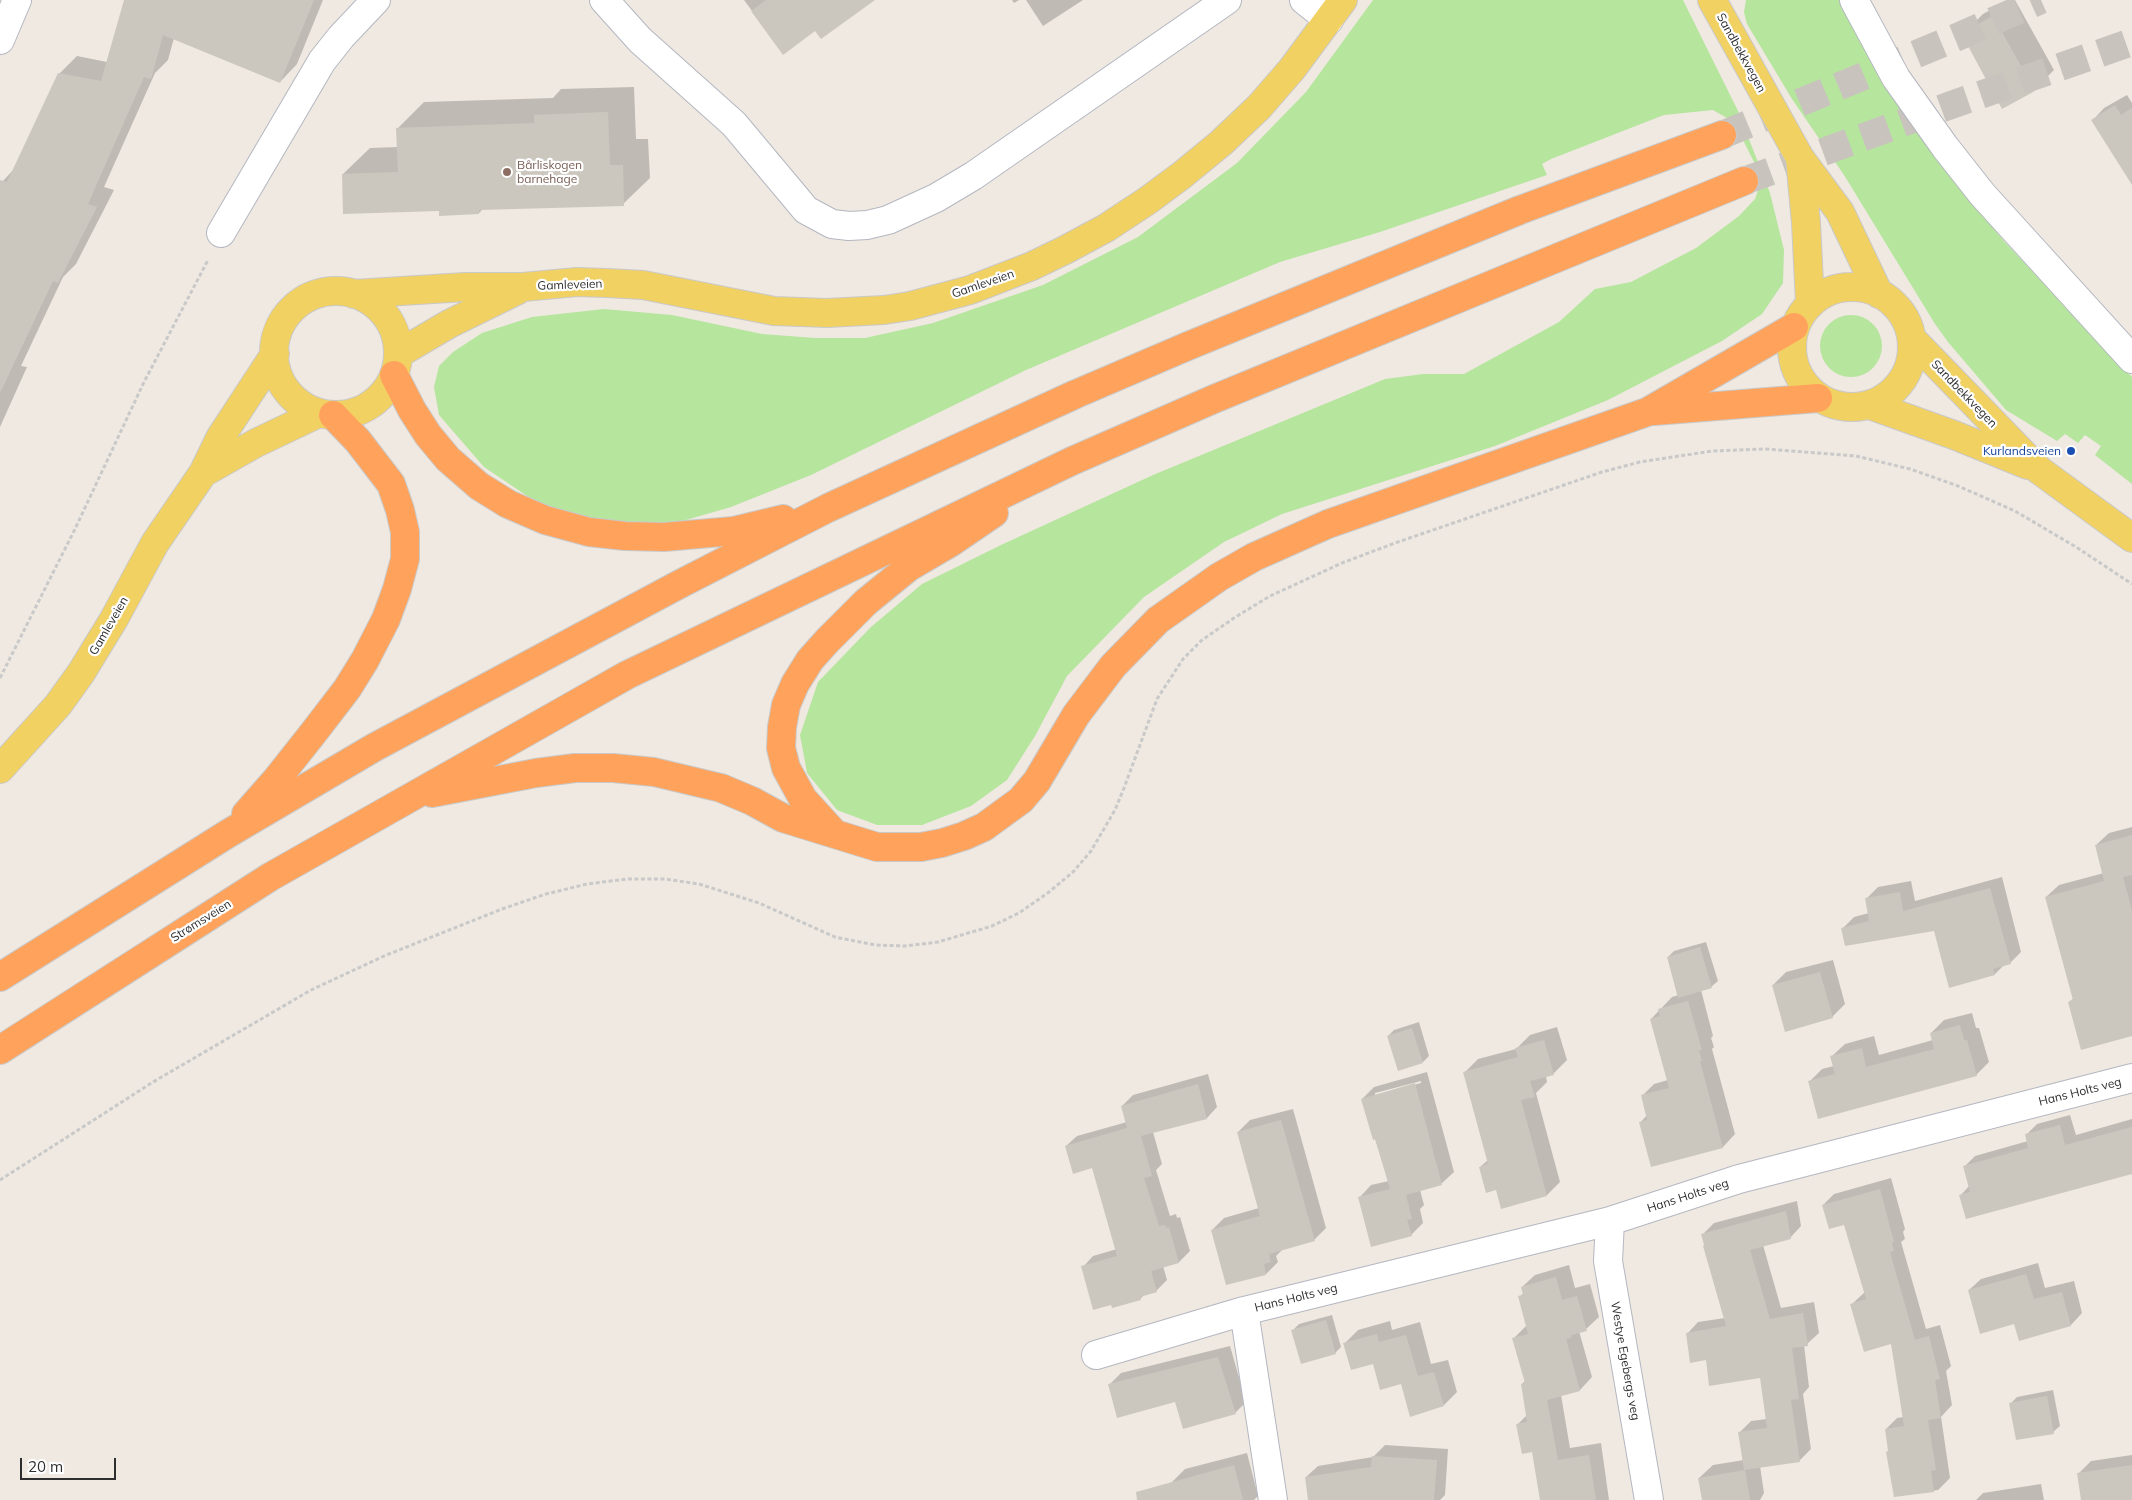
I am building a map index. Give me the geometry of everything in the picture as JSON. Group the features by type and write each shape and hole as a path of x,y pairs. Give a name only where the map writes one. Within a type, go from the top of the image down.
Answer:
{"highway":[{"path":"0,977 229,833 375,747 477,691 828,508 1076,394 1188,346 1520,210 1722,135"},
{"path":"834,833 803,799 786,768 781,748 782,726 786,705 795,684 810,660 866,602 909,567 950,543 1072,461 1214,399 1744,181"},
{"path":"406,799 575,768 613,768 654,772 721,788 752,801 783,818 877,846 900,848 942,843 984,827 1021,800 1037,782 1091,694 1135,642 1158,620 1219,577 1254,557 1328,524 1647,412 1794,327"},
{"path":"397,365 417,418 448,459 486,490 508,504 545,520 589,532 625,536 664,537 733,531 828,508"},
{"path":"1647,412 1818,398"},
{"path":"229,833 276,780 347,689 382,628 397,589 405,559 405,532 391,484 358,441 326,414"},
{"name":"Strømsveien","path":"0,1050 270,877 627,675 1072,461"}],"main road":[{"name":"Sandbekkvegen","path":"1712,0 1800,158 1840,212 1879,294"},
{"name":"Gamleveien","path":"354,294 464,287 523,287 578,282 643,284 774,311 827,313 893,309 970,290 1032,266 1065,250 1122,217 1182,175 1258,107 1292,69 1336,10"},
{"name":"Sandbekkvegen","path":"1800,158 1806,223 1810,303"},
{"name":"Gamleveien","path":"397,365 449,324 523,287"},
{"path":"1843,287 1862,288 1879,294 1901,312 1908,325 1912,339 1912,356 1903,379 1886,398 1870,405 1853,408 1835,406 1818,398 1804,384 1794,367 1791,346 1794,327 1801,314 1810,303 1825,292 1843,287"},
{"path":"338,292 354,294 369,300 381,310 391,324 397,338 397,365 384,392 370,405 352,413 326,414 305,407 292,397 283,384 277,370 276,338 282,322 292,310 306,300 321,293 338,292"},
{"name":"Sandbekkvegen","path":"1912,339 2039,470 2132,538"},
{"name":"Gamleveien","path":"0,769 58,705 81,673 114,619 155,543 203,473 220,438 275,354"},
{"name":"Sandbekkvegen","path":"1870,405 1954,435 2039,470"},
{"name":"Gamleveien","path":"203,473 265,439 326,414"}],"street":[{"path":"0,40 17,0"},
{"path":"221,233 322,61 376,0"},
{"path":"604,0 640,40 734,124 806,210 832,224 849,226 867,225 897,217 936,198 973,176 1227,0"},
{"path":"1304,0 1336,10"},
{"path":"1854,0 1896,78 1945,147 1982,194 2132,359"},
{"name":"Hans Holts veg","path":"1096,1355 1244,1311 1610,1221 1739,1179 2132,1078"},
{"name":"Westye Egebergs veg","path":"1610,1221 1608,1261 1649,1500"},
{"name":"Hans Holts veg","path":"1244,1311 1273,1500"}],"path":[{"path":"0,678 75,529 144,382 221,233"}],"green space":[{"path":"1373,0 1683,0 1738,111 1770,193 1784,250 1783,283 1762,314 1722,341 1608,400 1495,446 1282,514 1224,542 1144,597 1067,676 1035,736 1007,780 971,806 922,825 877,825 837,810 807,773 800,735 818,682 871,627 922,584 1001,545 1153,475 1385,379 1423,374 1464,374 1559,322 1595,289 1631,282 1696,248 1739,216 1755,199 1759,188 1756,166 1734,122 1713,110 1664,115 1551,159 1542,164 1547,175 1380,232 1280,262 1026,370 811,475 731,507 679,522 604,522 542,506 484,467 439,415 434,387 439,366 453,352 482,333 532,317 604,309 672,315 762,334 815,338 865,338 933,323 1043,285 1138,237 1237,163 1306,92"},
{"path":"1746,0 1842,0 1966,194 2003,240 2132,377 2132,484 2095,455 2101,446 2085,435 2078,443 2065,434 2057,441 2006,410 1948,342 1935,324 1844,175 1792,99 1747,24 1744,12"},
{"path":"1845,315 1857,315 1873,324 1880,334 1882,346 1880,358 1873,368 1857,377 1845,377 1834,372 1825,363 1820,352 1820,340 1825,329 1834,320"}],"building":[{"path":"124,0 314,0 280,83 163,35 151,79 144,77 88,204 97,207 58,283 53,281 0,393 0,180 7,182 58,73 101,81"},
{"path":"766,0 875,0 821,39 815,31 783,55 751,11"},
{"path":"1993,16 2035,91 2002,109 1961,33"},
{"path":"2115,105 2121,115 2132,108 2132,185 2091,120"},
{"path":"608,112 610,165 623,165 624,206 479,210 479,214 439,216 439,211 343,214 342,174 398,172 396,128 534,123 534,115"},
{"path":"2132,835 2132,875 2123,877 2132,910 2132,1036 2081,1050 2068,1002 2073,1000 2045,897 2104,881 2095,845"},
{"path":"1990,888 2011,964 1993,969 1995,975 1949,988 1934,931 1845,946 1841,928 1869,921 1865,898 1900,892 1903,911"},
{"path":"1700,947 1712,988 1678,998 1667,957"},
{"path":"1820,972 1833,1018 1785,1032 1772,985"},
{"path":"1688,1001 1702,1050 1699,1050 1702,1061 1700,1061 1723,1148 1651,1167 1639,1122 1647,1120 1641,1095 1669,1088 1650,1019 1660,1016 1658,1009"},
{"path":"1960,1025 1964,1040 1967,1040 1977,1076 1818,1119 1808,1081 1835,1074 1830,1056 1862,1048 1866,1067 1934,1049 1930,1033"},
{"path":"1412,1028 1423,1063 1398,1071 1387,1036"},
{"path":"1544,1040 1554,1075 1530,1081 1535,1097 1521,1100 1547,1196 1501,1209 1496,1190 1486,1193 1479,1167 1488,1164 1463,1072 1518,1057 1515,1048"},
{"path":"1415,1083 1442,1185 1406,1195 1412,1219 1407,1220 1412,1236 1371,1247 1358,1197 1390,1189 1361,1099"},
{"path":"1198,1084 1207,1119 1141,1136 1152,1176 1144,1178 1159,1226 1165,1225 1166,1228 1169,1227 1179,1263 1151,1271 1157,1292 1140,1297 1141,1300 1112,1308 1111,1305 1093,1310 1081,1266 1117,1256 1092,1168 1073,1174 1065,1146 1127,1128 1121,1106"},
{"path":"1281,1120 1315,1241 1269,1254 1271,1262 1264,1264 1266,1275 1226,1285 1211,1230 1260,1216 1237,1132"},
{"path":"2060,1125 2065,1145 2132,1127 2132,1174 1966,1219 1959,1195 1970,1192 1963,1166 2028,1148 2025,1134"},
{"path":"1880,1189 1894,1242 1892,1243 1894,1251 1890,1252 1915,1340 1929,1336 1940,1379 1935,1380 1941,1418 1928,1420 1936,1470 1931,1471 1934,1492 1894,1497 1886,1452 1888,1451 1885,1429 1904,1426 1891,1344 1864,1352 1850,1304 1866,1299 1844,1225 1829,1229 1822,1205"},
{"path":"1786,1211 1791,1239 1750,1250 1770,1319 1803,1313 1808,1346 1792,1348 1799,1399 1791,1400 1800,1462 1744,1470 1738,1432 1767,1428 1760,1378 1709,1386 1706,1360 1690,1363 1686,1333 1726,1326 1701,1234"},
{"path":"2026,1274 2034,1299 2062,1292 2071,1326 2019,1341 2014,1324 1980,1334 1968,1290"},
{"path":"1556,1277 1562,1300 1577,1296 1587,1331 1571,1335 1571,1338 1566,1339 1580,1391 1547,1400 1558,1460 1589,1455 1596,1500 1540,1500 1532,1452 1522,1454 1516,1424 1527,1422 1521,1384 1525,1383 1512,1338 1528,1334 1518,1296 1523,1295 1521,1287"},
{"path":"1326,1320 1336,1354 1301,1364 1291,1330"},
{"path":"1377,1334 1379,1342 1406,1335 1418,1376 1434,1372 1444,1406 1410,1417 1401,1384 1380,1390 1373,1364 1351,1370 1343,1343"},
{"path":"1218,1357 1236,1414 1183,1429 1175,1402 1117,1418 1108,1384"},
{"path":"2047,1396 2054,1434 2016,1440 2009,1403"},
{"path":"1372,1456 1437,1460 1434,1500 1308,1500 1305,1477 1371,1467"},
{"path":"1234,1465 1243,1500 1137,1500 1136,1492"},
{"path":"2132,1465 2132,1500 2081,1500 2077,1473"},
{"path":"1745,1470 1750,1500 1702,1500 1698,1478"}],"tunnel":[{"path":"1722,135 2041,0"},
{"path":"1744,181 1954,104 2132,42"}],"place":[{"name":"Bårliskogen barnehage","path":"507,172"},
{"name":"Kurlandsveien","path":"2071,451"}]}
